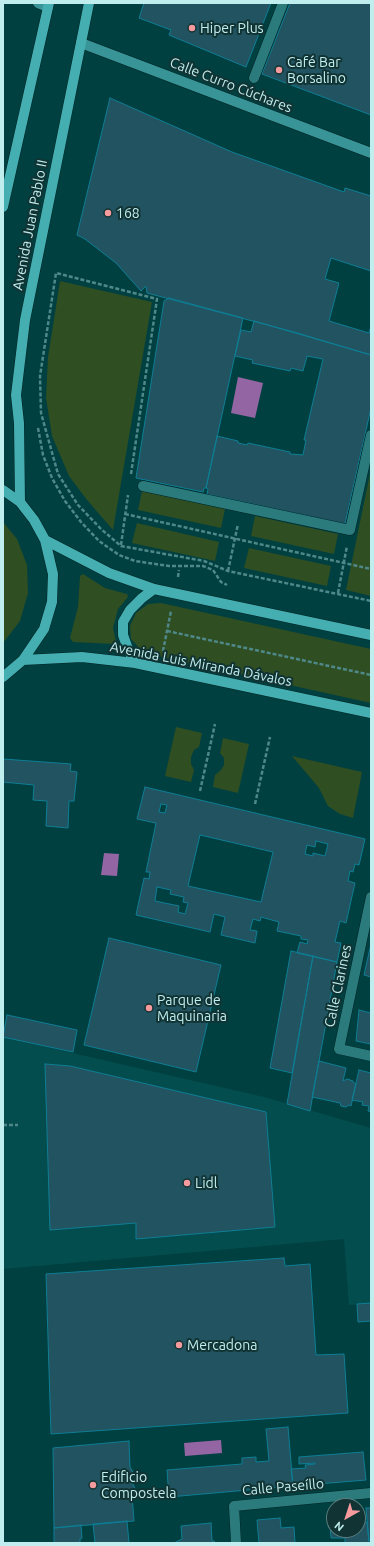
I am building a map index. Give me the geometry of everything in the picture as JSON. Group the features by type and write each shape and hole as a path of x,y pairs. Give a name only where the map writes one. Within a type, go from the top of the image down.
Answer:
{"main road":[{"name":"Avenida Juan Pablo II","path":"20,502 19,423 16,395 25,320 89,3"},
{"name":"Avenida Juan Pablo II","path":"3,207 48,5"},
{"path":"3,490 20,502 34,520 45,540 54,574 52,602 44,629 23,660 3,677"},
{"path":"45,540 109,572 154,589 371,635"},
{"path":"135,663 123,635 123,622 130,610 154,589"},
{"name":"Avenida Luis Miranda Dávalos","path":"23,660 82,657 135,663 371,713"}],"street":[{"path":"38,3 48,5"},
{"path":"254,78 283,3"},
{"name":"Calle Curro Cúchares","path":"81,43 371,153"},
{"path":"143,486 350,530 369,454 371,435"},
{"name":"Calle Clarines","path":"371,897 369,916 339,1049 371,1056"},
{"name":"Calle Paseíllo","path":"236,1543 234,1506 371,1493"}],"path":[{"path":"56,273 157,299 121,546"},
{"path":"19,423 37,421 43,455 52,478 65,501 81,522 99,541 119,555 135,561 169,566 202,566 208,568 213,570 222,582 229,586"},
{"path":"130,482 143,486"},
{"path":"228,570 242,507"},
{"path":"125,514 371,568"},
{"path":"338,593 350,530"},
{"path":"181,561 182,557"},
{"path":"162,657 172,606"},
{"path":"167,631 371,675"},
{"path":"200,791 215,724"},
{"path":"255,804 270,737"},
{"path":"3,1125 18,1125"}],"shaded area":[{"path":"238,377 263,383 255,418 231,413"},
{"path":"104,853 119,854 117,876 101,875"},
{"name":"Lidl","path":"3,1037 264,1097 371,1128 371,1303 349,1305 344,1239 3,1269"},
{"path":"221,1440 222,1453 185,1456 184,1443"}],"green space":[{"path":"60,281 152,302 113,530 87,500 69,476 52,436 46,398 48,357"},
{"path":"371,469 371,596 346,590"},
{"path":"142,491 225,509 221,528 138,510"},
{"path":"255,516 338,534 334,554 251,536"},
{"path":"3,522 17,539 27,565 28,593 20,621 3,643"},
{"path":"137,523 219,542 215,561 132,543"},
{"path":"249,548 331,566 327,586 244,568"},
{"path":"83,574 105,588 127,594 128,597 118,609 113,628 116,642 114,644 73,642 70,638 78,607 80,576"},
{"path":"161,603 371,649 371,703 149,654 140,649 131,639 130,626 136,613 148,604"},
{"path":"176,727 202,733 199,747 194,750 191,757 191,764 194,770 191,782 165,776"},
{"path":"223,738 249,744 238,793 213,787 215,775 224,765 224,758 220,753"},
{"path":"292,756 362,772 353,818 340,814 328,806 319,788"}],"building":[{"path":"144,3 271,3 246,67 169,35 171,30 139,18"},
{"path":"290,3 371,3 371,115 262,74"},
{"path":"110,98 232,152 344,192 345,188 371,196 371,271 331,258 325,279 339,283 329,321 369,333 371,326 371,355 294,332 147,293 146,286 141,291 116,263 85,239 77,235"},
{"path":"169,298 243,318 206,488 204,488 203,492 136,478 164,301"},
{"path":"254,321 371,355 371,408 345,524 207,494 208,489 206,488 217,436 238,441 238,443 247,445 248,443 290,452 290,454 303,455 306,440 304,440 323,359 307,356 303,371 291,368 290,371 252,363 253,360 235,356 241,330 251,332"},
{"path":"3,759 71,764 70,771 77,772 74,801 69,801 68,828 46,826 47,801 33,800 34,785 3,782"},
{"path":"145,787 365,839 359,865 355,864 353,872 350,871 348,881 355,883 346,923 340,921 335,942 341,943 337,962 297,953 300,942 307,944 308,940 301,939 301,936 277,931 279,922 261,917 260,921 253,919 250,930 257,931 255,943 221,935 225,917 214,914 210,932 136,915 144,878 149,879 150,872 146,872 156,823 137,819","holes":["161,804 167,805 165,813 159,812","200,835 273,852 261,902 188,886","316,841 328,844 325,856 313,853 313,856 305,854 307,845 315,847","157,887 171,890 170,894 184,897 183,902 188,903 185,914 178,912 179,906 155,901"]},
{"path":"109,938 221,965 196,1072 84,1045"},
{"path":"371,944 371,977 364,975"},
{"path":"291,951 313,956 292,1073 270,1068"},
{"path":"313,956 337,962 310,1111 287,1104"},
{"path":"359,1010 371,1013 371,1044 356,1041"},
{"path":"7,1015 77,1030 73,1052 3,1037"},
{"path":"319,1061 346,1068 343,1081 347,1079 356,1084 351,1106 341,1106 340,1103 312,1097"},
{"path":"45,1064 70,1066 266,1112 275,1227 136,1239 136,1223 50,1230"},
{"path":"359,1070 371,1073 371,1112 368,1111 369,1106 362,1105 363,1102 352,1100"},
{"path":"284,1258 285,1266 310,1264 316,1355 344,1354 348,1413 51,1434 46,1274"},
{"path":"371,1303 371,1321 358,1322 357,1304"},
{"path":"288,1427 293,1486 169,1497 167,1470 242,1464 242,1458 256,1457 256,1462 269,1461 266,1429"},
{"name":"Edificio Compostela","path":"129,1441 130,1467 133,1472 130,1483 133,1484 135,1489 132,1495 134,1521 54,1528 53,1448"},
{"path":"363,1452 366,1480 293,1486 291,1469 306,1468 305,1465 315,1464 299,1464 299,1457"},
{"path":"366,1508 371,1508 371,1540 369,1541"},
{"path":"280,1518 281,1528 294,1527 295,1543 259,1543 257,1520"},
{"path":"127,1521 129,1543 95,1543 93,1524"},
{"path":"367,1522 369,1543 345,1543 345,1538 366,1538"},
{"path":"211,1523 212,1541 215,1543 174,1543 182,1539 181,1526"},
{"path":"81,1525 82,1538 80,1539 80,1543 54,1543 54,1528"}],"place":[{"name":"Hiper Plus","path":"192,28"},
{"name":"Café Bar Borsalino","path":"279,70"},
{"name":"168","path":"108,213"},
{"name":"Parque de Maquinaria","path":"149,1008"},
{"name":"Lidl","path":"187,1183"},
{"name":"Mercadona","path":"179,1345"},
{"name":"Edificio Compostela","path":"93,1485"}]}
